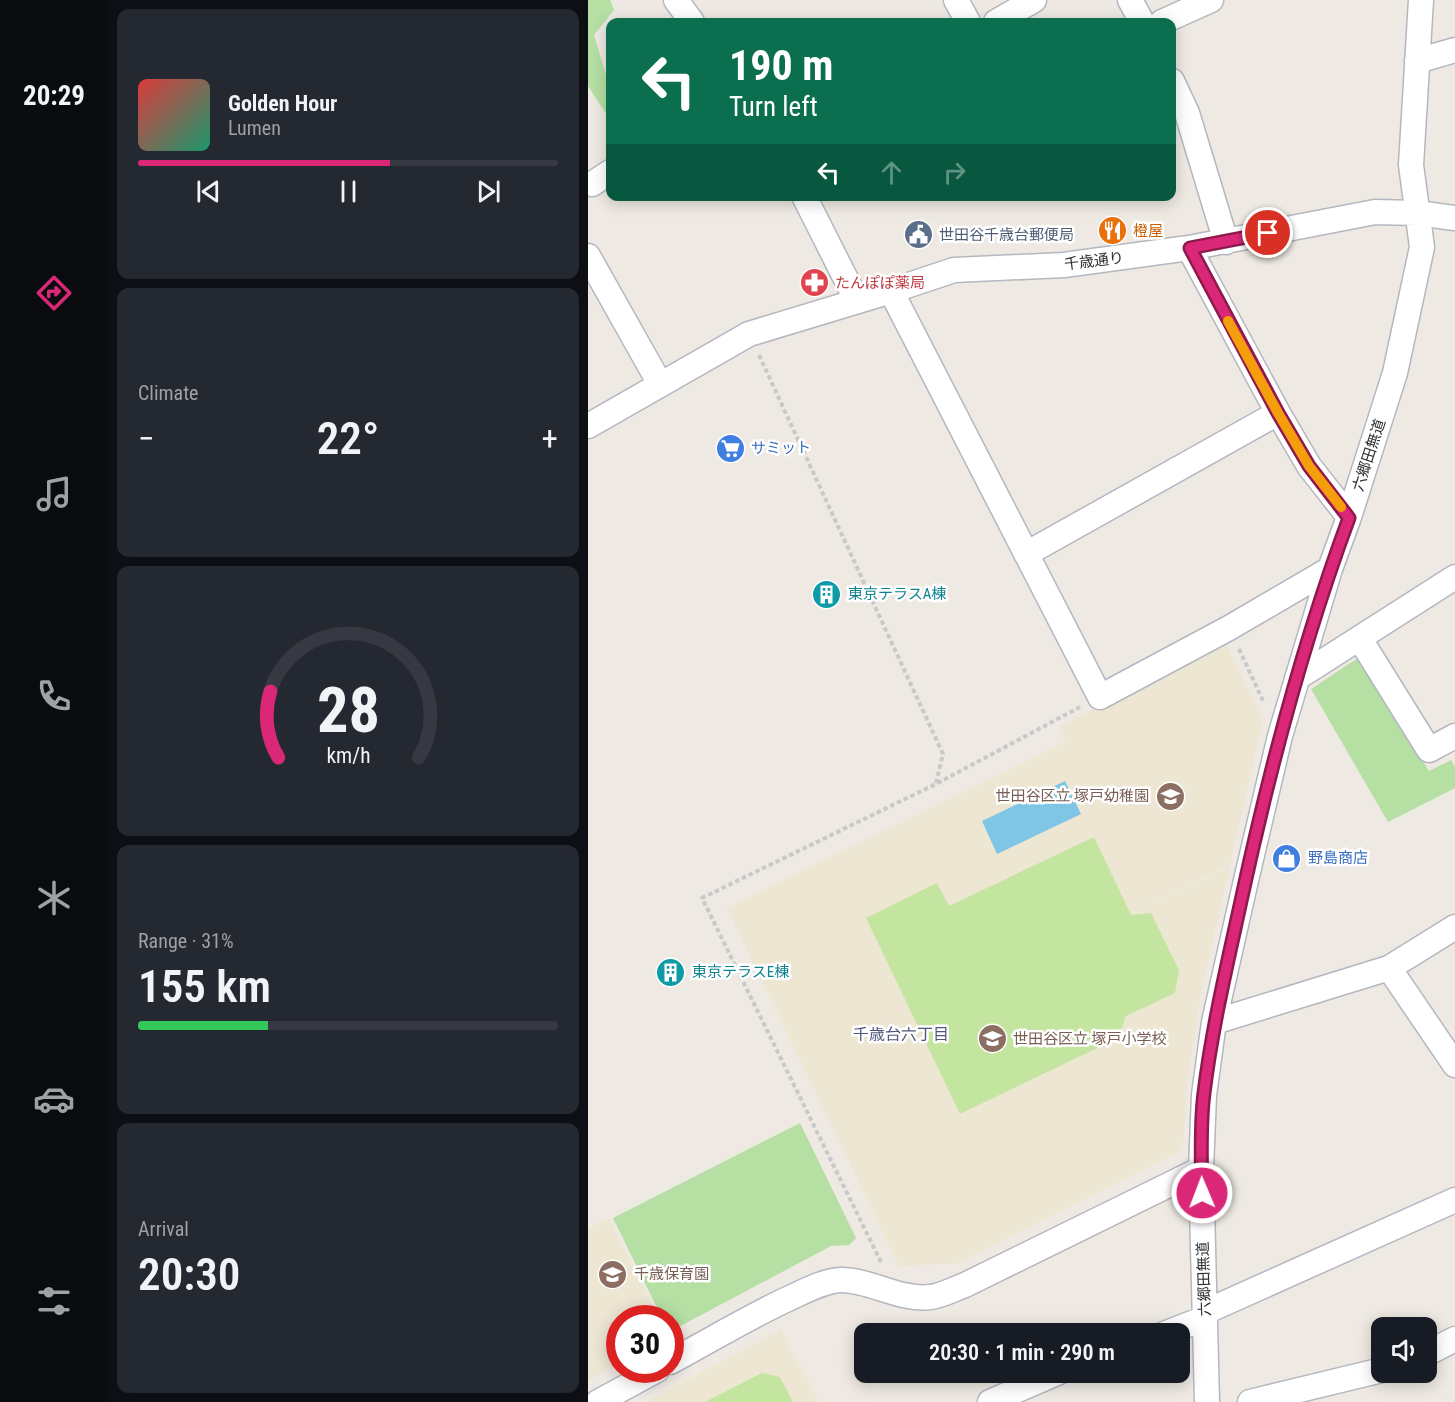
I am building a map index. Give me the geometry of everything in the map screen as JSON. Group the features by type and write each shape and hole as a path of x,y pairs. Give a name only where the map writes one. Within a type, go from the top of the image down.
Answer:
{"street":[{"path":"676,0 689,18"},
{"path":"956,0 966,18"},
{"path":"1003,18 1034,0"},
{"path":"1130,0 1140,18"},
{"path":"1171,18 1211,0"},
{"path":"1417,213 1411,165 1421,0"},
{"path":"1417,61 1455,50"},
{"path":"1176,90 1187,113 1226,242"},
{"path":"807,201 857,301"},
{"name":"千歳通り","path":"588,426 749,334 954,270 1064,265 1190,248 1376,212 1417,213 1455,218"},
{"name":"六郷田無道","path":"1207,1402 1201,1169 1204,1095 1214,1022 1280,736 1330,569 1349,518 1395,373 1422,247 1417,213"},
{"path":"1190,248 1278,413 1309,466 1349,518"},
{"path":"588,256 660,384"},
{"path":"891,291 1100,697 1229,628 1330,569"},
{"path":"1026,554 1278,413"},
{"path":"1297,678 1455,577"},
{"path":"1360,639 1430,750 1455,736"},
{"path":"1214,1022 1389,968 1455,927"},
{"path":"1389,968 1455,1065"},
{"path":"684,1354 774,1305 827,1283 840,1280 853,1282 913,1297 931,1297 965,1285 1201,1169"},
{"path":"1188,1323 1455,1200"},
{"path":"1437,1348 1455,1339"},
{"path":"1250,1402 1371,1374"},
{"path":"598,1402 633,1383"},
{"path":"990,1402 1034,1383"}],"path":[{"path":"749,334 943,754 936,784"},
{"path":"1229,628 1280,736"},
{"path":"896,1292 702,898 936,784 1100,697"}],"shaded area":[{"name":"世田谷区立 塚戸小学校","path":"1224,640 1263,720 1230,865 1150,904 1230,867 1201,991 1187,1087 1183,1143 1178,1152 958,1263 899,1266 727,908 1066,742 1059,727"},
{"name":"千歳保育園","path":"609,1218 652,1305 606,1305 606,1371 588,1380 588,1229"},
{"path":"781,1330 819,1402 646,1402"}],"green space":[{"path":"588,0 610,0 614,10 594,35 606,75 606,114 588,86"},
{"path":"1358,658 1429,771 1451,760 1455,767 1455,788 1388,822 1311,689"},
{"path":"1094,837 1131,915 1151,913 1179,970 1175,993 1126,1016 1118,1038 960,1114 866,918 937,883 949,906"},
{"path":"800,1123 856,1238 849,1245 831,1246 684,1324 684,1305 656,1305 613,1218"},
{"path":"762,1373 780,1377 793,1402 705,1402"}],"water":[{"path":"1065,781 1081,814 997,854 982,821"}],"slow traffic":[{"path":"1228,321 1309,466 1341,507"}],"place":[{"name":"橙屋","path":"1112,231"},
{"name":"世田谷千歳台郵便局","path":"918,235"},
{"name":"たんぽぽ薬局","path":"814,283"},
{"name":"サミット","path":"730,448"},
{"name":"東京テラスA棟","path":"827,594"},
{"name":"世田谷区立 塚戸幼稚園","path":"1170,796"},
{"name":"野島商店","path":"1287,858"},
{"name":"東京テラスE棟","path":"671,972"},
{"name":"世田谷区立 塚戸小学校","path":"992,1039"},
{"name":"千歳保育園","path":"613,1274"}],"district":[{"name":"千歳台六丁目","path":"901,1034"}],"route":[{"path":"1202,1193 1204,1095 1214,1022 1280,736 1330,569 1349,518 1309,466 1278,413 1190,248 1268,233"}]}
